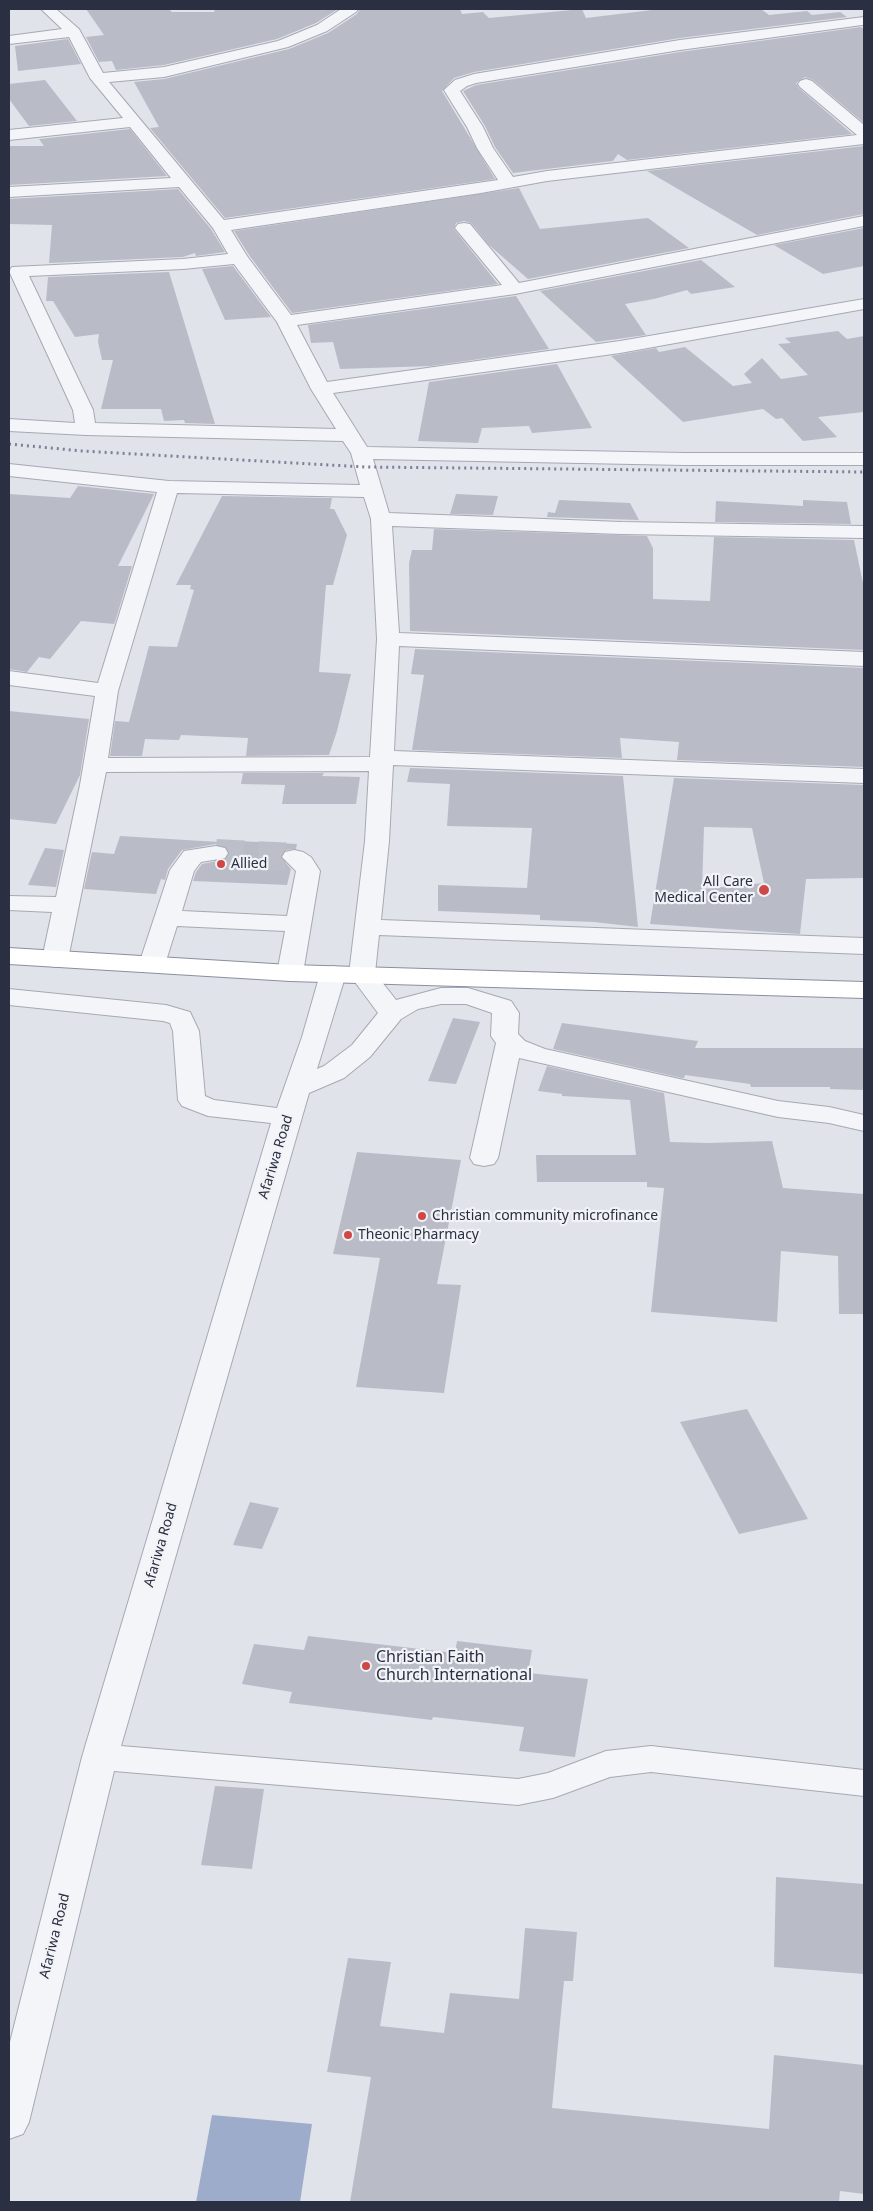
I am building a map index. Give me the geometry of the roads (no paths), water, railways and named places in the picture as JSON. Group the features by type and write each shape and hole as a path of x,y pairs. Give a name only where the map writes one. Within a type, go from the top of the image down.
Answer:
{"highway":[{"path":"9,956 290,973 864,990"}],"street":[{"path":"48,9 74,32"},
{"path":"98,78 164,72 283,44 322,28 350,9"},
{"path":"836,9 863,22"},
{"path":"508,182 485,148 452,90 461,83 474,79 680,45 863,22"},
{"path":"9,40 74,32"},
{"name":"Afariwa Road","path":"9,2122 100,1757 292,1102 315,1037 347,974 366,927 377,841 388,639 381,519 361,454 321,389 286,321 239,258 220,226 98,78 74,32"},
{"path":"806,84 864,133"},
{"path":"9,135 134,122"},
{"path":"220,226 481,188 508,182 864,139"},
{"path":"9,192 184,182"},
{"path":"286,321 515,289 864,221"},
{"path":"464,228 515,289"},
{"path":"86,429 83,410 13,271 183,264 239,258"},
{"path":"321,389 620,347 864,304"},
{"path":"9,425 86,429 350,435"},
{"path":"729,444 864,445"},
{"path":"361,454 685,459 864,459"},
{"path":"9,470 169,487 373,492"},
{"path":"55,959 95,765 107,691 169,487"},
{"path":"381,519 621,528 864,532"},
{"path":"388,639 864,659"},
{"path":"9,678 107,691"},
{"path":"95,765 381,761 864,776"},
{"path":"152,964 182,870 194,856 216,853"},
{"path":"290,973 308,871 302,862 294,857"},
{"path":"9,903 66,905"},
{"path":"167,918 298,924"},
{"path":"366,927 864,946"},
{"path":"347,974 392,1013"},
{"path":"9,996 166,1013 181,1018 186,1031 192,1100 208,1108 292,1102 361,1052 392,1013 409,1003 441,996 468,996 502,1007 506,1013 504,1036 509,1042 537,1055 778,1109 830,1115 864,1123"},
{"path":"484,1158 509,1042"},
{"path":"100,1757 518,1792 553,1785 606,1764 651,1759 864,1783"}],"water":[{"path":"212,2115 312,2124 300,2202 196,2202"}],"tunnel":[{"path":"216,853 294,857"}],"railway":[{"path":"9,444 82,451 365,467 864,472"}],"place":[{"name":"Allied","path":"221,864"},
{"name":"All Care Medical Center","path":"764,890"},
{"name":"Christian community microfinance","path":"422,1216"},
{"name":"Theonic Pharmacy","path":"348,1235"},
{"name":"Christian Faith Church International","path":"366,1666"}]}
